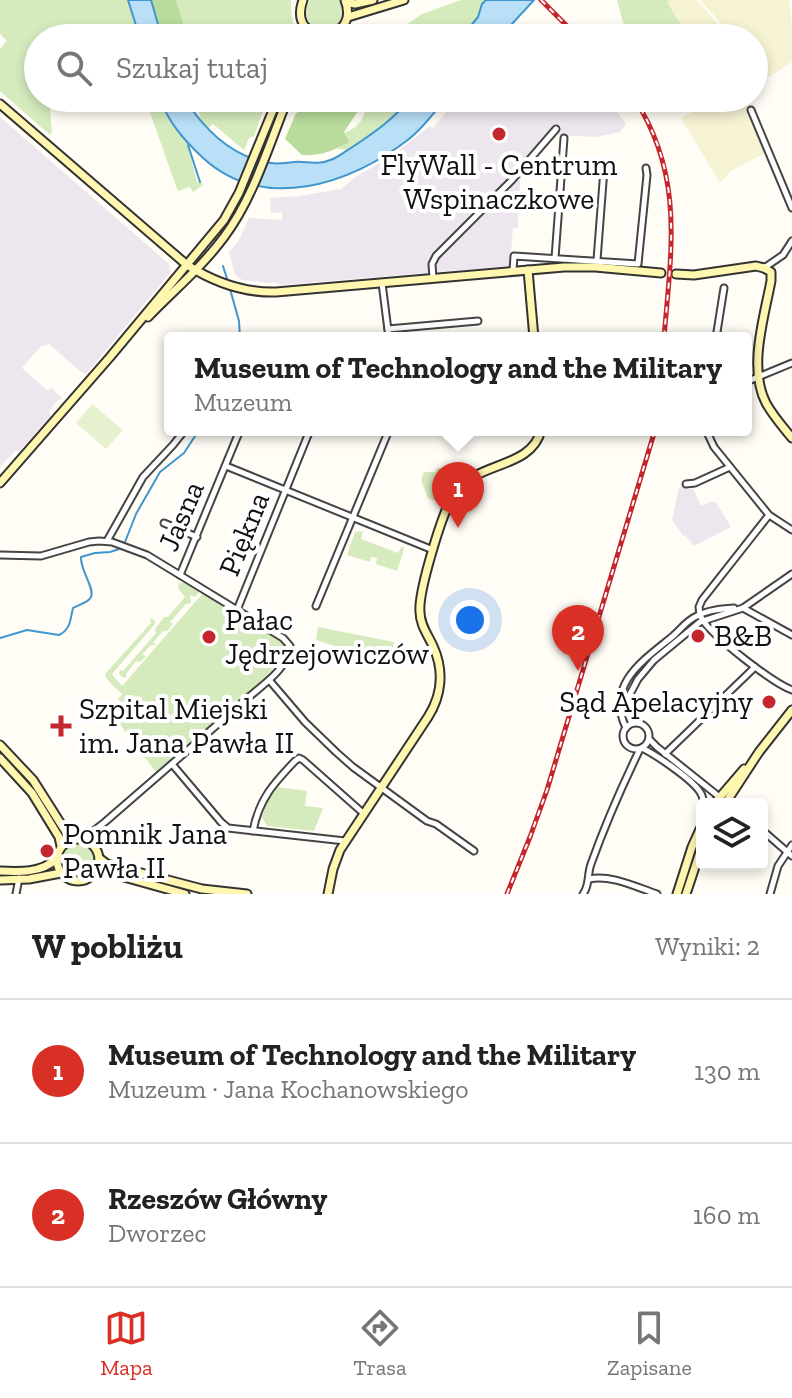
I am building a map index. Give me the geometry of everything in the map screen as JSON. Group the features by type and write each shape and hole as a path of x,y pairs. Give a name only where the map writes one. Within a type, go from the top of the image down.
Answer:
{"main road":[{"path":"303,0 300,12 303,24"},
{"path":"348,17 346,1 355,4 373,0"},
{"path":"343,24 348,17 404,0"},
{"path":"0,104 191,268 235,287 269,292 579,266 661,273"},
{"path":"262,149 274,112"},
{"path":"0,483 191,268 243,195 281,112"},
{"path":"676,274 694,275 756,266 764,268 770,288 758,352 758,374 767,403 792,438"},
{"path":"528,270 533,332"},
{"path":"328,894 333,869 345,841 428,717 438,695 438,661 419,612 422,591 446,509 470,479 527,453 539,436"},
{"path":"723,798 792,710"},
{"path":"0,745 66,832 94,846 99,858 107,864 195,888 247,894"},
{"path":"0,758 36,790 61,846 56,859 44,868 0,871"},
{"path":"677,894 696,838"},
{"path":"61,846 79,839"},
{"path":"56,859 61,873 68,880 80,881 91,877 99,858"},
{"path":"686,894 696,864"},
{"path":"95,872 106,872 185,894"},
{"path":"0,880 61,873"}],"street":[{"path":"752,112 792,208"},
{"path":"433,278 432,264 436,256 511,181 556,129"},
{"path":"555,258 564,138"},
{"path":"513,271 514,256 638,264 646,168"},
{"path":"597,260 604,169"},
{"path":"764,268 783,255 792,241"},
{"path":"783,255 790,256"},
{"path":"382,283 388,332"},
{"path":"717,332 724,288"},
{"path":"388,329 478,321"},
{"path":"752,378 792,363"},
{"path":"109,542 143,477 180,436"},
{"name":"Jasna","path":"180,575 238,436"},
{"name":"Piękna","path":"237,610 308,436"},
{"path":"316,606 387,436"},
{"path":"708,436 769,515 792,530"},
{"path":"226,466 434,550"},
{"path":"686,484 730,467"},
{"path":"769,515 699,607 702,617 720,638 755,667 790,690 792,697"},
{"path":"164,523 197,537"},
{"path":"0,555 41,556 85,543 109,542 127,547 147,555 283,638 291,648 270,681 105,822 79,839"},
{"path":"626,728 620,701 628,679 644,659 691,619 743,608 792,574"},
{"path":"743,608 792,635"},
{"path":"633,723 627,705 638,679 654,660 702,617"},
{"path":"665,754 755,667"},
{"path":"270,681 336,752 381,788 474,851"},
{"path":"583,894 587,890 590,866 629,770 641,748 649,739 649,732 639,723 626,728 624,740 632,748 641,748 652,753 693,785 702,798"},
{"path":"649,739 715,798"},
{"path":"629,770 632,748"},
{"path":"253,831 267,790 299,758 363,813"},
{"path":"172,764 224,825 233,829 345,841"},
{"path":"94,846 95,836 105,822"},
{"path":"768,835 789,854"},
{"path":"770,894 778,866 789,854 792,845"},
{"path":"16,894 18,880 25,871"},
{"path":"588,879 613,880 657,894"}],"shaded area":[{"path":"697,0 717,24 680,24 667,2"},
{"path":"700,0 789,0 792,62 768,77 768,24 720,24"},
{"path":"446,112 617,112 626,124 620,132 596,137 555,135 523,173 518,228 513,228 510,266 281,285 242,280 235,275 229,252 239,240 249,218 282,220 282,212 271,213 270,198 341,189 430,126 433,128"},
{"path":"692,112 749,112 767,152 731,171 720,183 681,118"},
{"path":"0,117 169,264 171,272 86,374 49,344 40,347 22,368 48,391 51,388 63,399 58,400 49,411 51,416 19,452 16,450 0,467"},
{"path":"687,486 688,490 693,488 701,506 716,502 731,527 694,546 672,520 679,487"}],"green space":[{"path":"0,0 128,0 136,24 24,24 24,112 50,112 50,135 0,91 0,49 7,41 0,34"},
{"path":"151,0 176,0 184,24 158,24"},
{"path":"176,0 291,0 294,24 184,24"},
{"path":"310,0 339,0 342,14 337,24 311,24 306,14"},
{"path":"461,0 486,0 472,24 407,24 422,14"},
{"path":"617,0 670,0 667,2 680,24 624,24"},
{"path":"150,112 165,112 187,142 197,182 201,181 203,185 193,192 190,187 178,191"},
{"path":"199,112 263,112 254,136 249,138 244,150 213,124 208,128 201,121"},
{"path":"357,112 344,132 349,142 315,155 302,155 285,139 296,113"},
{"path":"364,112 399,112 347,150 337,149 348,142 344,133 362,120"},
{"path":"92,404 123,430 106,449 76,423"},
{"path":"437,468 447,468 455,475 437,495 444,496 459,479 441,503 428,498 421,480 424,472 435,472"},
{"path":"363,531 361,539 398,553 402,546 404,549 397,571 376,564 377,558 371,557 370,562 347,555 355,532"},
{"path":"179,583 199,592 195,597 190,595 191,603 186,604 170,622 173,624 153,643 156,644 142,655 146,656 140,662 136,661 127,677 123,678 120,670 123,671 156,633 155,629 164,617 168,617 185,597 178,588"},
{"path":"203,593 283,641 286,651 263,681 156,772 119,723 121,720 117,714 124,706 118,699 122,694 105,674 151,623 150,618 155,620 155,624 112,674 122,686"},
{"path":"318,627 394,642 392,651 379,660 316,640"},
{"path":"278,787 307,791 305,806 323,808 314,831 267,826 262,817 268,800"},
{"path":"78,842 91,847 96,860 91,873 78,878 65,873 60,860 65,847"}],"water":[{"path":"128,0 151,0 158,24 136,24"},
{"path":"486,0 534,0 512,24 472,24"},
{"path":"166,112 194,112 210,131 232,148 257,160 279,164 329,161 378,130 398,112 435,112 409,139 361,169 334,180 279,188 252,185 226,174 189,144"}],"waterway":[{"path":"188,145 200,182"},
{"path":"223,266 228,282"},
{"path":"230,289 240,332"},
{"path":"0,638 27,630 59,635 66,630 73,608 85,602 92,593 81,557 119,549 160,472 184,453 195,436"}],"railway":[{"path":"541,0 565,24"},
{"path":"642,112 661,156 668,185 671,244 664,332"},
{"path":"507,894 547,790 653,436"}],"place":[{"name":"FlyWall - Centrum Wspinaczkowe","path":"499,134"},
{"name":"Museum of Technology and the Military","path":"458,528"},
{"name":"B&B","path":"698,636"},
{"name":"Pałac Jędrzejowiczów","path":"209,637"},
{"name":"Rzeszów Główny","path":"578,671"},
{"name":"Sąd Apelacyjny","path":"769,702"},
{"name":"Szpital Miejski im. Jana Pawła II","path":"61,726"},
{"name":"Pomnik Jana Pawła II","path":"47,851"}]}
